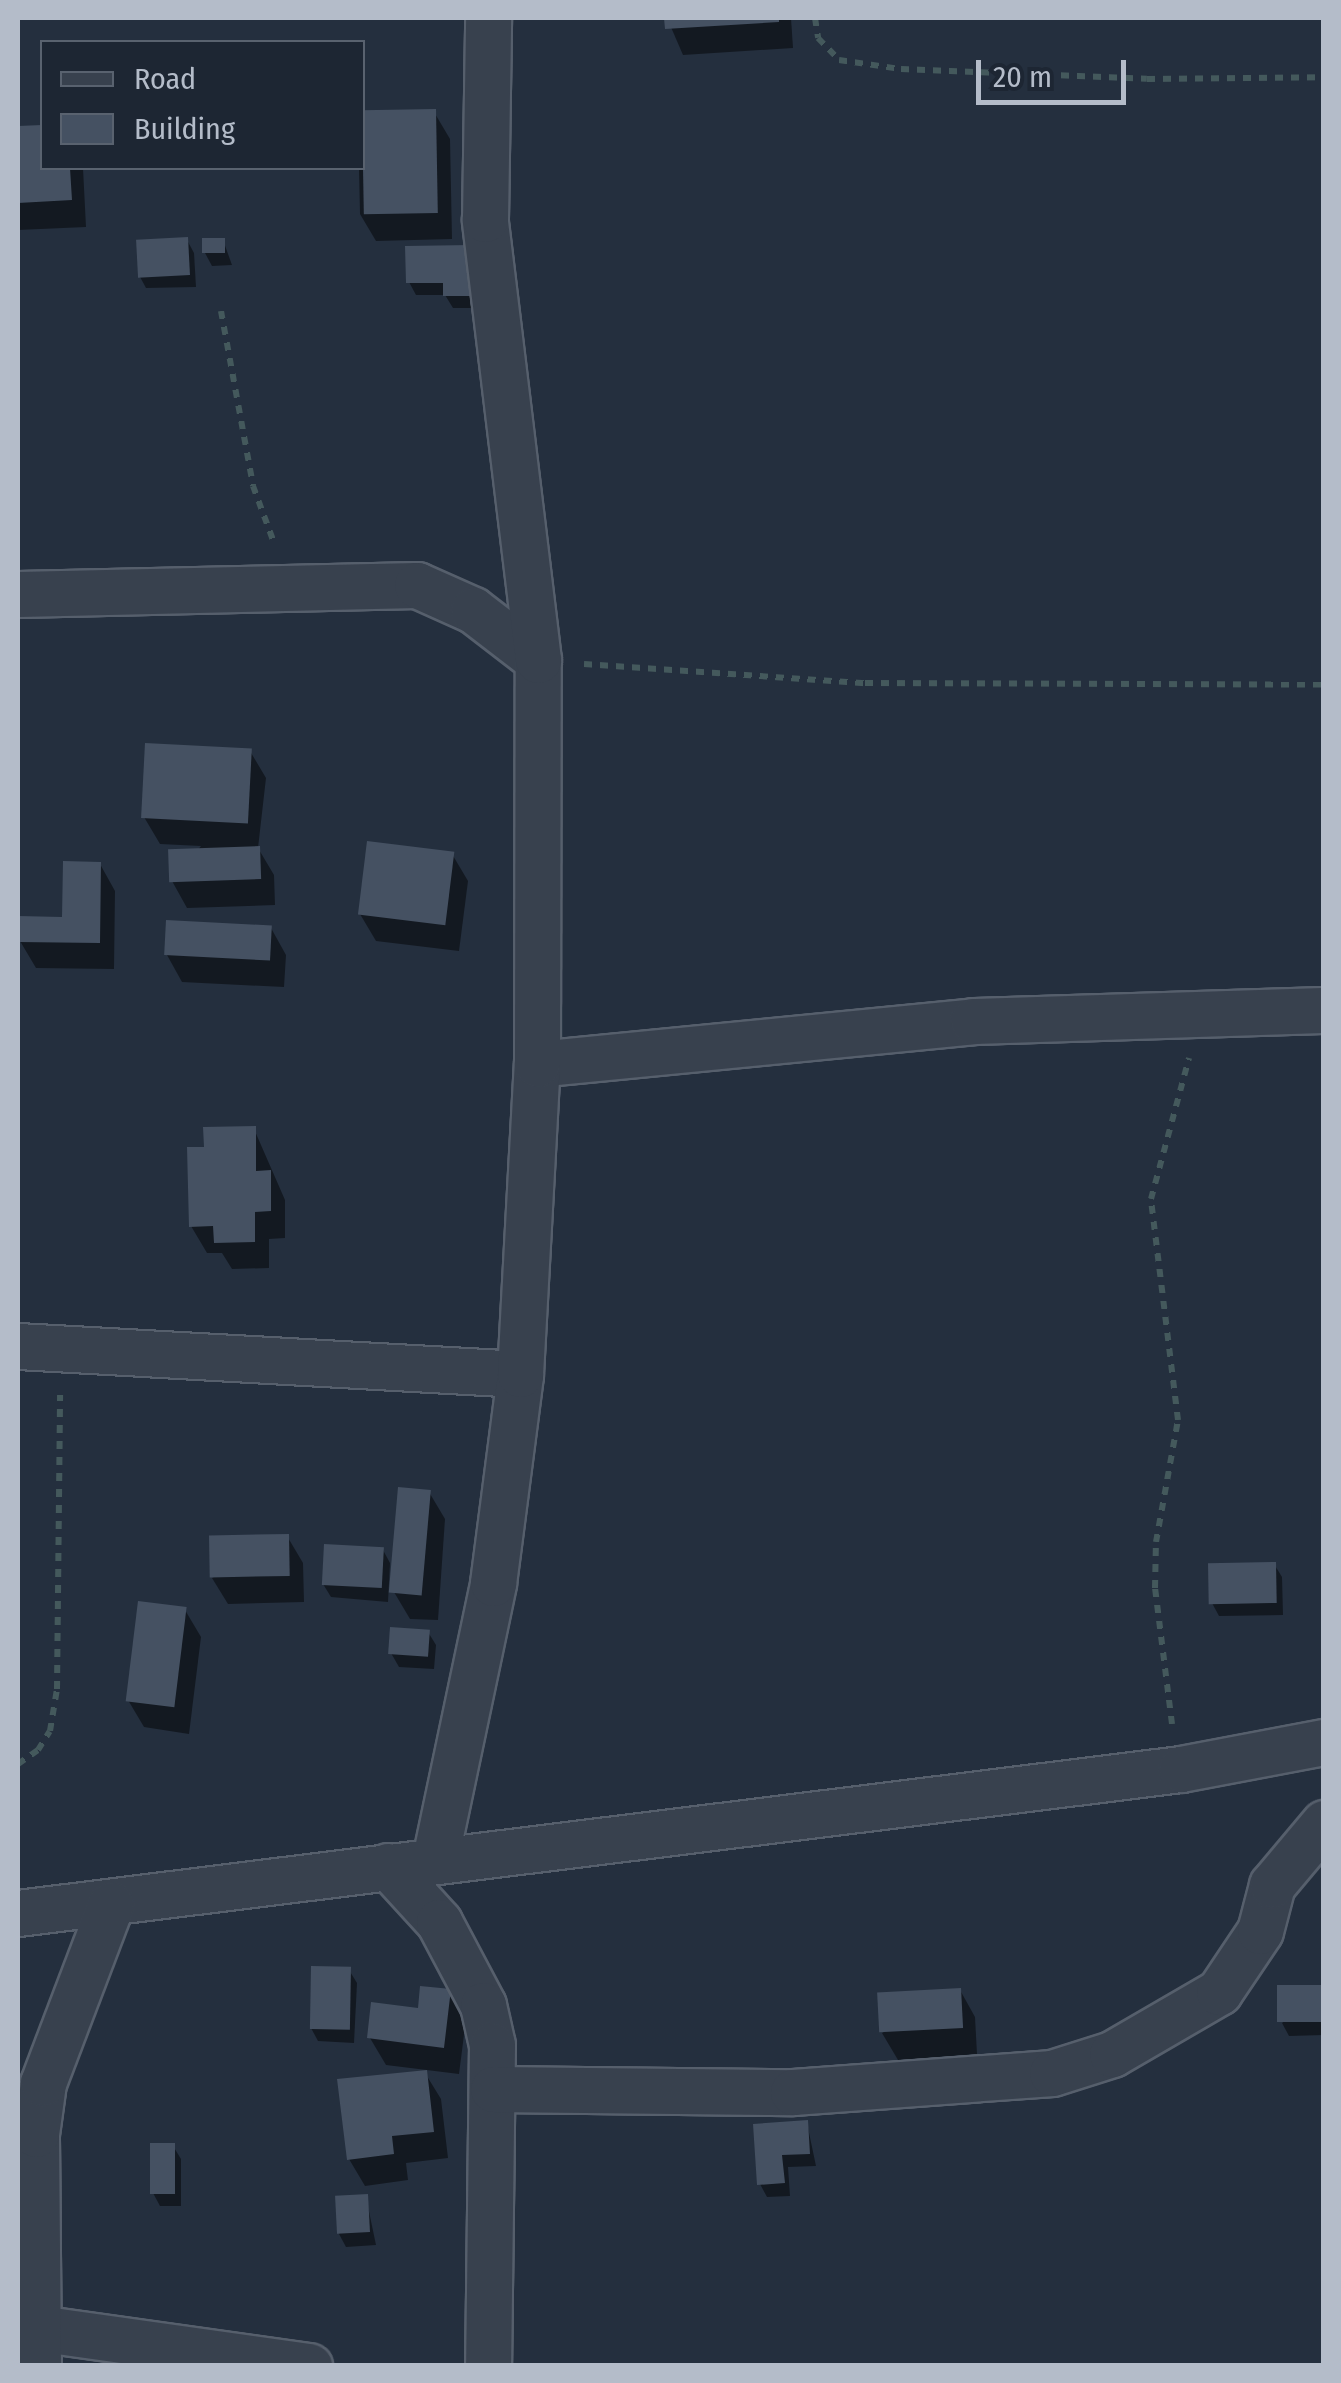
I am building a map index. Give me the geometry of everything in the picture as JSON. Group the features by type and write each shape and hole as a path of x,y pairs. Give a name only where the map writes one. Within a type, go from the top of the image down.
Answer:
{"street":[{"path":"435,1860 493,1583 520,1374 537,1064 538,660 485,219 488,18"},
{"path":"18,594 417,585 473,610 538,660"},
{"path":"537,1064 973,1021 1324,1010"},
{"path":"18,1346 520,1374"},
{"path":"18,1913 1180,1770 1324,1742"},
{"path":"493,2089 793,2092 1052,2073 1112,2054 1219,1992 1260,1931 1272,1886 1324,1823"},
{"path":"388,1866 440,1922 483,2005 493,2089 488,2366"},
{"path":"110,1904 43,2084 36,2134 38,2347 309,2366"}],"path":[{"path":"815,18 818,38 839,60 901,70 1131,78 1324,77"},
{"path":"221,311 252,486 296,586"},
{"path":"538,660 712,678 866,683 1324,685"},
{"path":"1180,1770 1156,1626 1156,1542 1178,1420 1152,1198 1159,1152 1184,1089 1195,1016"},
{"path":"18,1764 45,1740 57,1689 60,1394 69,1350"}],"building":[{"path":"664,18 779,18 779,22 665,29"},
{"path":"436,109 438,213 364,214 365,110"},
{"path":"40,125 40,170 70,170 72,200 18,203 18,126"},
{"path":"188,237 190,275 138,278 136,240"},
{"path":"202,238 225,238 225,253 202,253"},
{"path":"471,245 471,296 443,296 443,283 406,283 405,246"},
{"path":"145,743 252,749 248,823 141,818"},
{"path":"367,841 454,852 445,925 358,914"},
{"path":"260,846 261,879 169,882 168,849"},
{"path":"63,861 101,862 100,943 18,942 18,916 62,917"},
{"path":"166,920 272,926 270,960 164,955"},
{"path":"256,1126 256,1171 271,1170 271,1211 255,1212 255,1242 214,1243 213,1226 189,1227 187,1147 204,1147 203,1127"},
{"path":"398,1487 431,1490 422,1595 389,1593"},
{"path":"289,1534 290,1576 210,1577 209,1535"},
{"path":"324,1544 384,1547 382,1588 322,1585"},
{"path":"1276,1562 1277,1603 1209,1604 1208,1563"},
{"path":"138,1601 187,1607 174,1707 126,1701"},
{"path":"390,1627 430,1630 428,1657 388,1654"},
{"path":"311,1966 351,1967 350,2030 310,2029"},
{"path":"1277,1985 1324,1985 1324,2022 1277,2022"},
{"path":"420,1986 451,1989 444,2048 367,2038 371,2002 418,2008"},
{"path":"961,1988 963,2028 879,2032 877,1992"},
{"path":"427,2070 434,2132 392,2136 394,2154 347,2160 337,2079"},
{"path":"808,2120 810,2154 782,2155 785,2183 757,2185 753,2124"},
{"path":"150,2143 175,2143 175,2194 150,2194"},
{"path":"368,2194 370,2232 337,2234 335,2196"}]}
